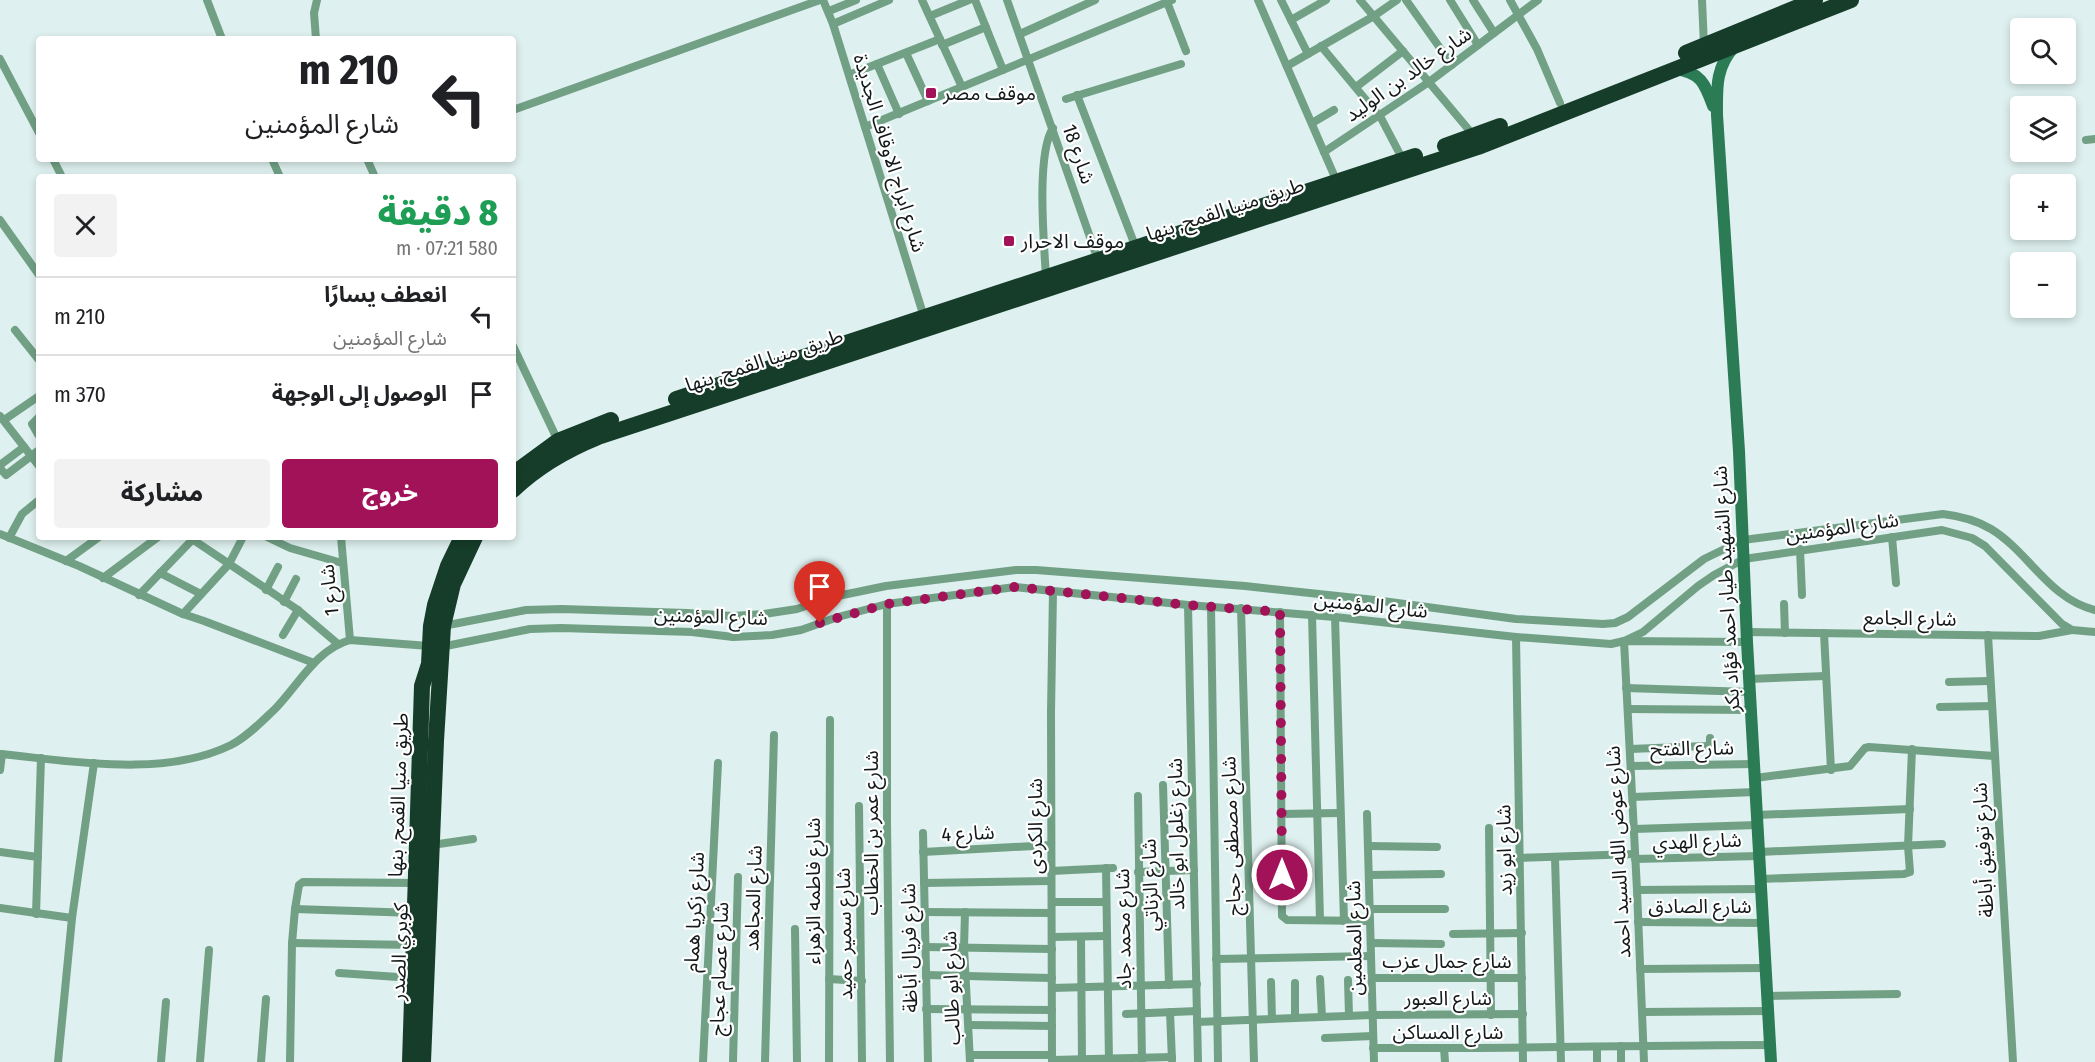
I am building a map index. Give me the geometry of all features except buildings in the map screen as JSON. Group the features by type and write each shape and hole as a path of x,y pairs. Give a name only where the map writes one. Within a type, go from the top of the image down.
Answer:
{"highway":[{"name":"طريق منيا القمح, بنها","path":"516,487 541,466 578,445 703,396 924,317 1474,136 1815,0"},
{"name":"طريق منيا القمح, بنها","path":"516,472 558,441 594,426 703,396 1432,163 1851,0"},
{"name":"طريق منيا القمح, بنها","path":"410,1062 414,945 422,914 432,845 436,741 435,605 461,540"},
{"name":"طريق منيا القمح, بنها","path":"419,1062 422,914 416,884 422,686 443,626 453,584 474,540"},
{"name":"كوبري الصدر","path":"419,1062 429,664"},
{"name":"كوبري الصدر","path":"419,1062 431,760 436,741"}],"street":[{"path":"207,0 221,36"},
{"path":"316,36 314,13 317,0"},
{"path":"516,109 822,0"},
{"name":"شارع ابراج الاوقاف الجديدة","path":"822,0 829,11 924,317"},
{"path":"829,11 856,0"},
{"path":"833,24 889,0"},
{"path":"922,0 962,87"},
{"path":"930,16 969,0"},
{"path":"975,0 1004,70"},
{"path":"1008,0 1029,59"},
{"path":"1020,34 1095,0"},
{"path":"1258,0 1337,182"},
{"path":"1281,0 1308,54"},
{"path":"1291,20 1326,0"},
{"path":"1360,0 1474,136"},
{"path":"1287,66 1374,16 1397,0"},
{"path":"1407,0 1452,65"},
{"path":"1450,0 1479,45"},
{"path":"1473,0 1494,33"},
{"path":"1510,0 1546,67 1560,103"},
{"name":"شارع خالد بن الوليد","path":"1324,152 1429,82 1538,0"},
{"path":"1702,0 1704,46"},
{"path":"865,127 1170,1 1186,51"},
{"path":"849,75 906,53 986,27"},
{"path":"1321,46 1380,116 1403,160"},
{"name":"شارع الشهيد طيار احمد فؤاد بكر","path":"1734,46 1726,55 1717,76 1717,115 1771,1062"},
{"path":"1356,87 1403,51"},
{"path":"906,53 928,101"},
{"path":"0,59 36,127"},
{"name":"شارع 18","path":"1029,59 1098,260"},
{"path":"877,64 898,114"},
{"path":"1066,99 1181,64"},
{"name":"شارع الشهيد طيار احمد فؤاد بكر","path":"1675,69 1685,70 1702,81 1717,115"},
{"path":"1077,95 1136,248"},
{"path":"1312,123 1334,110"},
{"path":"1046,277 1043,219 1044,153 1046,140 1053,128"},
{"path":"0,220 36,271"},
{"path":"15,330 36,356"},
{"path":"516,352 558,441"},
{"path":"36,398 2,418 36,462"},
{"path":"2,469 24,447"},
{"path":"2,469 36,452"},
{"path":"9,538 22,514 36,502"},
{"name":"شارع المؤمنين","path":"443,626 526,610 562,609 732,616 764,614 798,609 833,597 886,586 1016,570 1245,586 1352,597 1516,619 1602,624 1628,617 1704,559 1743,540 1943,514 1977,521 1993,530 2058,592 2072,602 2095,610"},
{"name":"شارع المؤمنين","path":"351,640 435,646 530,629 561,628 692,632 733,637 772,635 801,630 887,604 1015,587 1335,617 1516,637 1611,644 1643,632 1714,575 1744,559 1942,530 1972,538 1997,556 2053,616 2072,630"},
{"path":"0,534 183,614 314,663"},
{"path":"1892,537 1896,583"},
{"path":"66,561 95,540"},
{"path":"103,578 154,540"},
{"path":"139,595 189,540"},
{"path":"194,540 298,610 338,644"},
{"path":"183,614 229,564 241,540"},
{"path":"273,540 290,548 342,563"},
{"name":"شارع 1","path":"341,540 351,640"},
{"path":"1800,549 1802,595"},
{"path":"266,590 278,567"},
{"path":"160,573 201,594"},
{"path":"284,602 296,579"},
{"name":"شارع الكردى","path":"1052,1059 1053,591"},
{"name":"شارع عمر بن الخطاب","path":"887,604 890,1062"},
{"path":"1784,604 1785,633"},
{"name":"شارع زغلول ابو خالد","path":"1188,605 1198,1062"},
{"path":"1211,607 1218,1062"},
{"name":"شارع مصطفى حجاج","path":"1241,608 1254,1062"},
{"path":"283,635 298,610"},
{"path":"1280,612 1283,918 1370,921"},
{"path":"1312,615 1320,920"},
{"path":"1335,617 1339,813 1344,921"},
{"path":"2072,630 2095,632"},
{"name":"شارع الجامع","path":"1624,641 1747,637 1785,633 2039,636 2072,630"},
{"path":"1824,633 1831,770"},
{"name":"شارع توفيق أباظة","path":"1988,635 2013,1062"},
{"name":"شارع ابو زيد","path":"1516,637 1523,1062"},
{"path":"0,770 1,754 94,763 173,763 192,759 233,744 276,708 325,652 338,644 351,640"},
{"name":"شارع عوض الله السيد احمد","path":"1624,641 1644,1062"},
{"path":"1626,688 1749,685 1826,676"},
{"path":"1949,682 1990,681"},
{"path":"1940,707 1992,706"},
{"path":"1628,709 1751,710"},
{"name":"شارع فاطمه الزهراء","path":"829,1062 830,720"},
{"name":"شارع المجاهد","path":"765,1062 774,735"},
{"path":"1630,749 1706,746 1710,744 1710,738"},
{"path":"1755,778 1831,770 1853,764 1869,747 1994,756"},
{"path":"1637,890 1761,884 1907,873 1910,870 1908,846 1912,749"},
{"path":"36,914 41,758"},
{"path":"58,1062 72,918 94,763"},
{"name":"شارع زكريا همام","path":"703,1062 718,763"},
{"name":"شارع الفتح","path":"1631,766 1754,764"},
{"name":"شارع الزناتي","path":"1163,785 1169,985"},
{"path":"1633,797 1755,792"},
{"name":"شارع محمد جاد","path":"1138,796 1142,1060"},
{"name":"شارع سمير حميد","path":"859,806 862,1062"},
{"path":"1634,830 1910,809"},
{"path":"1282,813 1339,813"},
{"name":"شارع المعلمين","path":"1367,814 1374,1062"},
{"path":"1489,828 1491,1015"},
{"name":"شارع فريال أباظة","path":"923,833 928,1062"},
{"path":"432,845 473,839"},
{"name":"شارع الهدي","path":"1520,858 1759,854 1942,844"},
{"name":"شارع 4","path":"923,852 1051,845"},
{"path":"1368,846 1437,846"},
{"path":"0,852 38,857"},
{"path":"1555,858 1561,1062"},
{"path":"1051,871 1109,868 1106,902 1109,1060"},
{"path":"1138,872 1194,870"},
{"path":"1369,875 1441,874"},
{"name":"شارع عصام عجاج","path":"733,1062 738,877"},
{"path":"924,883 1051,881"},
{"path":"290,1062 292,943 298,888 303,882 416,884"},
{"path":"1052,902 1106,902"},
{"path":"0,908 72,918"},
{"path":"295,909 422,914"},
{"path":"1370,909 1445,909"},
{"path":"924,912 1052,913"},
{"name":"شارع ابو طالب","path":"965,912 964,947 970,1058"},
{"name":"شارع الصادق","path":"1638,922 1763,923"},
{"path":"795,929 797,1062"},
{"path":"1453,933 1522,933"},
{"path":"1052,937 1107,936"},
{"path":"1081,937 1082,1061"},
{"path":"292,943 414,945"},
{"path":"1371,943 1440,944"},
{"path":"925,947 1052,949"},
{"path":"200,1062 209,950"},
{"path":"1216,959 1371,956"},
{"path":"1640,969 1766,968"},
{"path":"339,973 413,978"},
{"path":"926,975 1052,978"},
{"name":"شارع جمال عزب","path":"1372,978 1522,978"},
{"path":"829,979 862,981"},
{"path":"1320,979 1322,1017"},
{"path":"1348,980 1349,1016"},
{"path":"1271,982 1272,1019"},
{"path":"1295,983 1295,1018"},
{"path":"1052,988 1197,984"},
{"path":"1767,996 1897,994"},
{"path":"261,1062 266,999"},
{"path":"161,1062 166,1002"},
{"path":"927,1009 1052,1010"},
{"path":"1126,1014 1197,1011"},
{"path":"1642,1012 1768,1011"},
{"path":"970,1058 1082,1061 1172,1060 1170,1012"},
{"name":"شارع العبور","path":"1197,1022 1372,1015 1523,1014"},
{"path":"969,1025 1052,1026"},
{"path":"1326,1038 1373,1036"},
{"name":"شارع المساكن","path":"1373,1048 1523,1049 1643,1045 1770,1045"},
{"path":"1621,1046 1621,1062"},
{"path":"1597,1047 1597,1062"},
{"path":"1444,1048 1444,1062"}],"place":[{"name":"موقف مصر","path":"931,93"},
{"name":"موقف الاحرار","path":"1009,241"}],"route":[{"path":"820,623 887,604 1015,587 1280,612 1282,875"}]}
